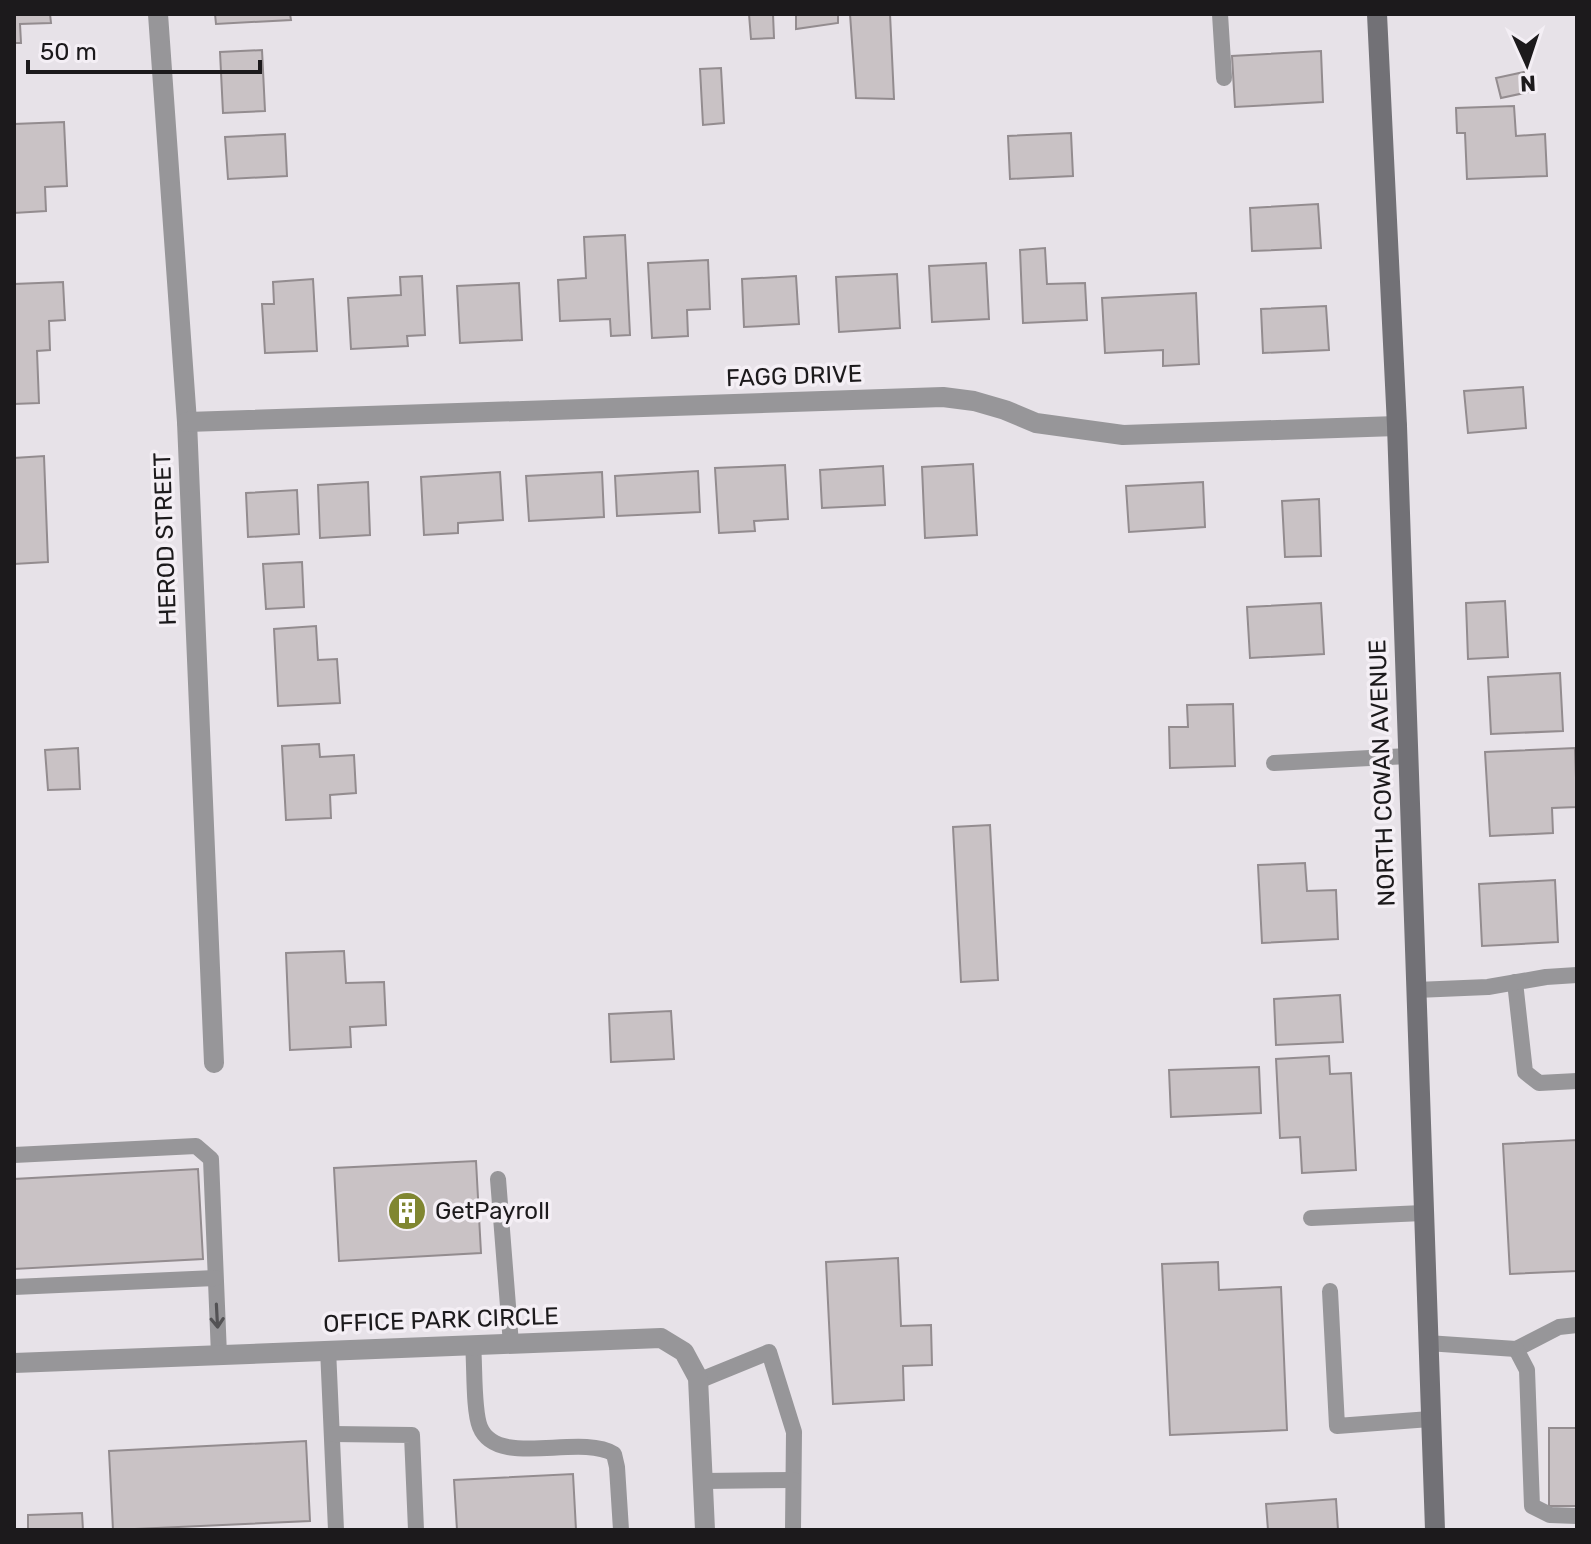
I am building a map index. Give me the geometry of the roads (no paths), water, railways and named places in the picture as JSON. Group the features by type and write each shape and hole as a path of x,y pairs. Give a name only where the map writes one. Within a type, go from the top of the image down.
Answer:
{"street":[{"name":"HEROD STREET","path":"158,14 187,422 214,1063"},
{"name":"NORTH COWAN AVENUE","path":"1377,14 1397,426 1435,1530"},
{"name":"FAGG DRIVE","path":"187,422 943,397 974,401 1036,423 1123,435 1397,426"},
{"name":"OFFICE PARK CIRCLE","path":"14,1363 661,1338 684,1352 698,1381 705,1530"}],"lane":[{"path":"1220,14 1224,78"},
{"path":"1274,763 1408,756"},
{"path":"1416,990 1488,987 1577,975"},
{"path":"1515,982 1525,1072 1539,1083 1577,1081"},
{"path":"14,1155 196,1146 211,1159 219,1355"},
{"path":"498,1179 511,1344"},
{"path":"1311,1218 1423,1213"},
{"path":"14,1287 215,1278"},
{"path":"1330,1291 1337,1426 1430,1419"},
{"path":"1427,1343 1516,1349 1559,1327 1577,1325"},
{"path":"473,1345 480,1427 491,1442 505,1449 586,1445 614,1454 621,1530"},
{"path":"328,1349 336,1530"},
{"path":"1516,1349 1527,1370 1532,1506 1550,1515 1577,1516"},
{"path":"698,1381 769,1352 794,1432 793,1530"},
{"path":"333,1434 412,1435 416,1530"},
{"path":"703,1481 793,1480"}],"place":[{"name":"GetPayroll","path":"407,1211"}]}
